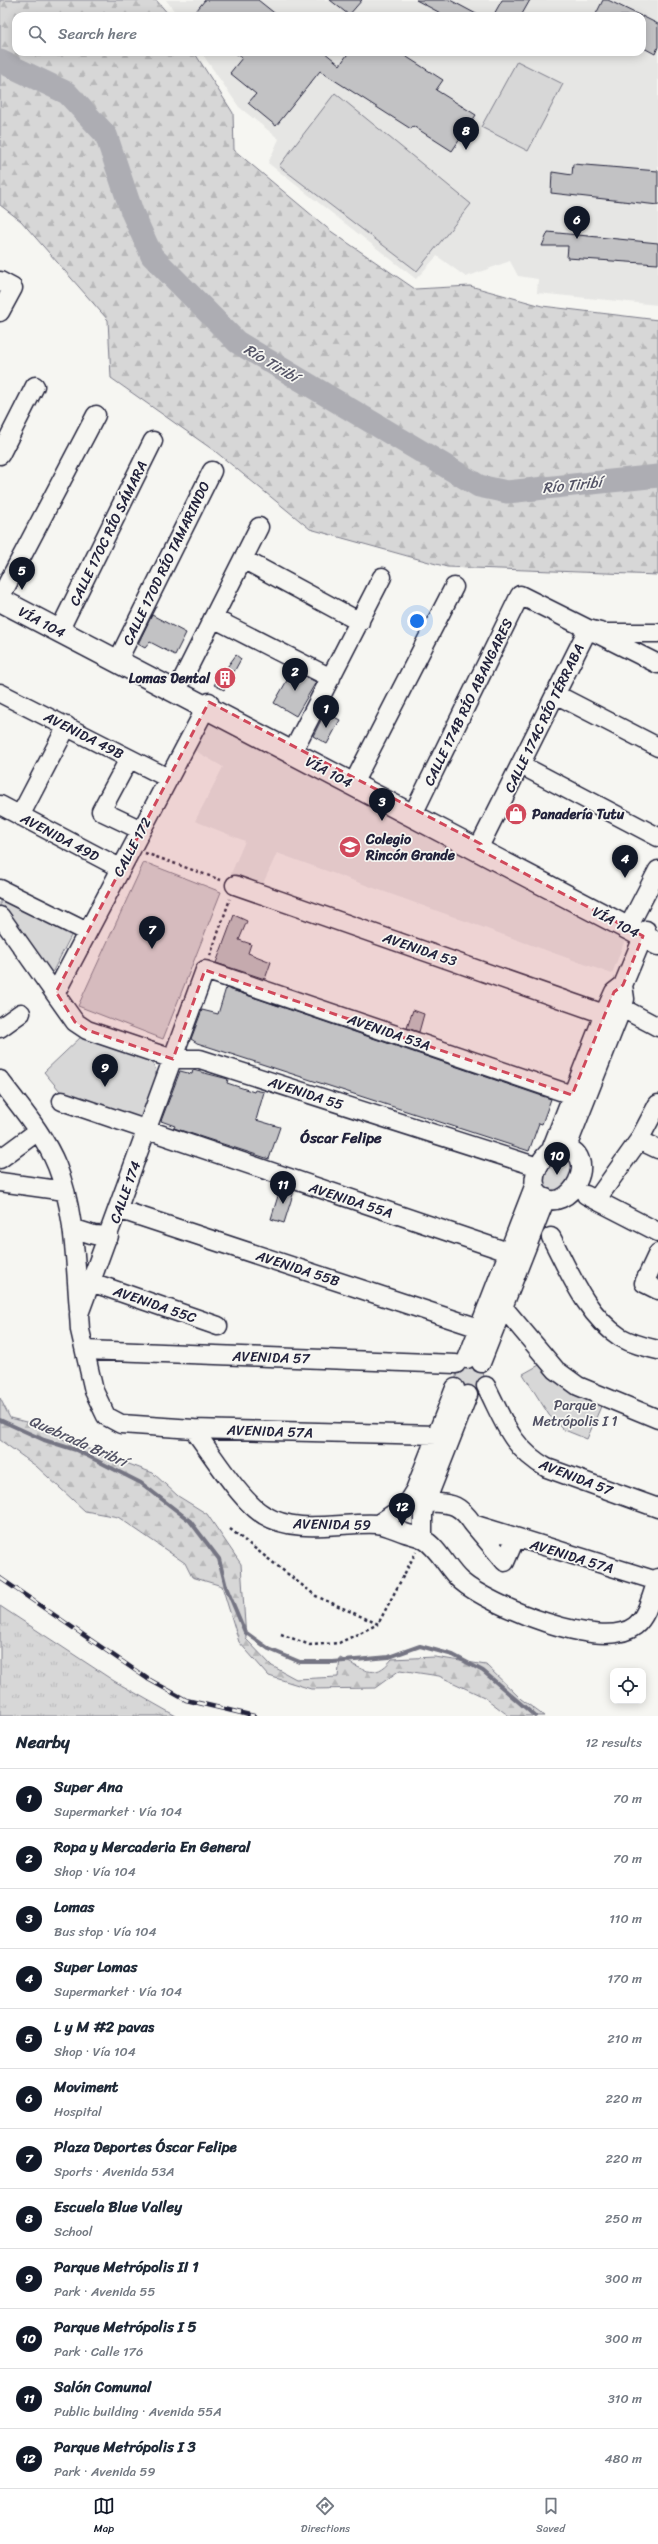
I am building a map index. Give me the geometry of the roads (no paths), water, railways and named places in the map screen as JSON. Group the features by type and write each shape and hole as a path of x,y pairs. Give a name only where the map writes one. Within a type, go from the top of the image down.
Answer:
{"main road":[{"name":"VÍA 104","path":"1,596 62,625 179,686 207,705 356,778 480,847"},
{"name":"VÍA 104","path":"1,596 647,934"}],"street":[{"path":"0,312 6,284"},
{"path":"0,455 35,386"},
{"path":"1,596 96,415"},
{"name":"CALLE 170C RÍO SÁMARA","path":"62,625 153,441"},
{"name":"CALLE 170D RÍO TAMARINDO","path":"120,656 212,471"},
{"path":"179,686 259,527"},
{"path":"243,559 360,622"},
{"path":"295,747 382,577"},
{"path":"356,778 454,587"},
{"name":"CALLE 174B RÍO ABANGARES","path":"415,810 520,595 588,629"},
{"path":"213,618 331,678"},
{"path":"588,629 604,633 658,633"},
{"path":"588,629 658,664"},
{"name":"CALLE 174C RÍO TÉRRABA","path":"480,847 557,695 588,629"},
{"name":"AVENIDA 49B","path":"0,693 168,778"},
{"path":"557,695 658,747"},
{"name":"CALLE 172","path":"56,992 207,705"},
{"path":"20,816 67,726"},
{"path":"129,758 101,811 141,830"},
{"path":"521,766 658,837"},
{"name":"AVENIDA 49D","path":"0,805 120,868"},
{"path":"560,1147 572,1095 604,1014 614,992 623,985 647,934 658,870"},
{"name":"AVENIDA 53","path":"235,885 604,1014"},
{"path":"0,889 87,932"},
{"path":"0,916 56,992"},
{"name":"CALLE 174","path":"79,1314 109,1236 205,970"},
{"name":"AVENIDA 53A","path":"205,970 572,1095"},
{"path":"560,1147 622,1008 625,998 623,985"},
{"name":"AVENIDA 55","path":"56,992 75,1022 87,1030 173,1060 200,1059 537,1175"},
{"path":"622,1008 658,1027"},
{"path":"0,1028 21,1013"},
{"path":"0,1080 38,1131 57,1165 65,1191 72,1228 79,1314 85,1350"},
{"name":"AVENIDA 55A","path":"62,1101 147,1132 508,1252"},
{"path":"597,1199 639,1140 658,1104"},
{"path":"0,1159 38,1131"},
{"path":"639,1140 658,1149"},
{"path":"468,1362 479,1328 537,1175 546,1152 560,1147 574,1151 581,1161 581,1173 573,1189 559,1200 546,1198 539,1195 537,1175"},
{"path":"0,1182 65,1191"},
{"path":"573,1189 597,1199 658,1232"},
{"path":"462,1391 451,1376 468,1362 503,1307 546,1198"},
{"name":"AVENIDA 55B","path":"118,1209 479,1328"},
{"path":"72,1228 94,1235 109,1236"},
{"path":"551,1237 580,1291 600,1321 620,1337 658,1350"},
{"path":"657,1256 644,1283 658,1290"},
{"name":"AVENIDA 55C","path":"91,1282 218,1326"},
{"path":"503,1307 556,1370 578,1386 658,1419"},
{"name":"AVENIDA 57","path":"85,1350 468,1362"},
{"name":"AVENIDA 57A","path":"85,1350 94,1391 106,1416 121,1424 193,1429 437,1435"},
{"path":"462,1391 481,1391 486,1386 488,1374 468,1362"},
{"name":"AVENIDA 57","path":"486,1386 511,1437 533,1460 547,1468 658,1508"},
{"path":"378,1524 405,1506 415,1490 437,1435 462,1391"},
{"path":"395,1514 423,1531 426,1502 462,1391"},
{"name":"AVENIDA 59","path":"193,1429 244,1496 263,1515 278,1522 296,1525 378,1524 423,1531 461,1581 492,1602 523,1615 596,1634 611,1635 625,1632 636,1626 644,1616 657,1579"},
{"path":"426,1502 456,1505 464,1510 473,1524 508,1566 515,1539"},
{"name":"AVENIDA 57A","path":"473,1524 515,1539 657,1579"}],"waterway":[{"name":"Río Tiribí","path":"0,61 67,93 106,135 132,212 152,256 237,342 479,486 507,492 658,476"},
{"name":"Quebrada Bribrí","path":"0,1420 44,1440 76,1450 141,1483 190,1521 219,1559 226,1587 245,1632 269,1649 300,1662 333,1662 389,1657 420,1646 453,1655 483,1671 535,1716"}],"railway":[{"path":"0,1578 148,1679 186,1700 254,1716"}],"place":[{"name":"Escuela Blue Valley","path":"466,150"},
{"name":"Moviment","path":"577,239"},
{"name":"L y M #2 pavas","path":"22,590"},
{"name":"Lomas Dental","path":"225,678"},
{"name":"Ropa y Mercaderia En General","path":"295,691"},
{"name":"Super Ana","path":"326,728"},
{"name":"Panadería Tutu","path":"516,814"},
{"name":"Lomas","path":"382,821"},
{"name":"Colegio Rincón Grande","path":"350,847"},
{"name":"Super Lomas","path":"625,878"},
{"name":"Plaza Deportes Óscar Felipe","path":"152,949"},
{"name":"Parque Metrópolis II 1","path":"105,1087"},
{"name":"Parque Metrópolis I 5","path":"557,1175"},
{"name":"Salón Comunal","path":"283,1204"},
{"name":"Parque Metrópolis I 3","path":"402,1526"}],"district":[{"name":"Óscar Felipe","path":"341,1138"}],"park label":[{"name":"Parque Metrópolis I 1","path":"575,1414"}]}
